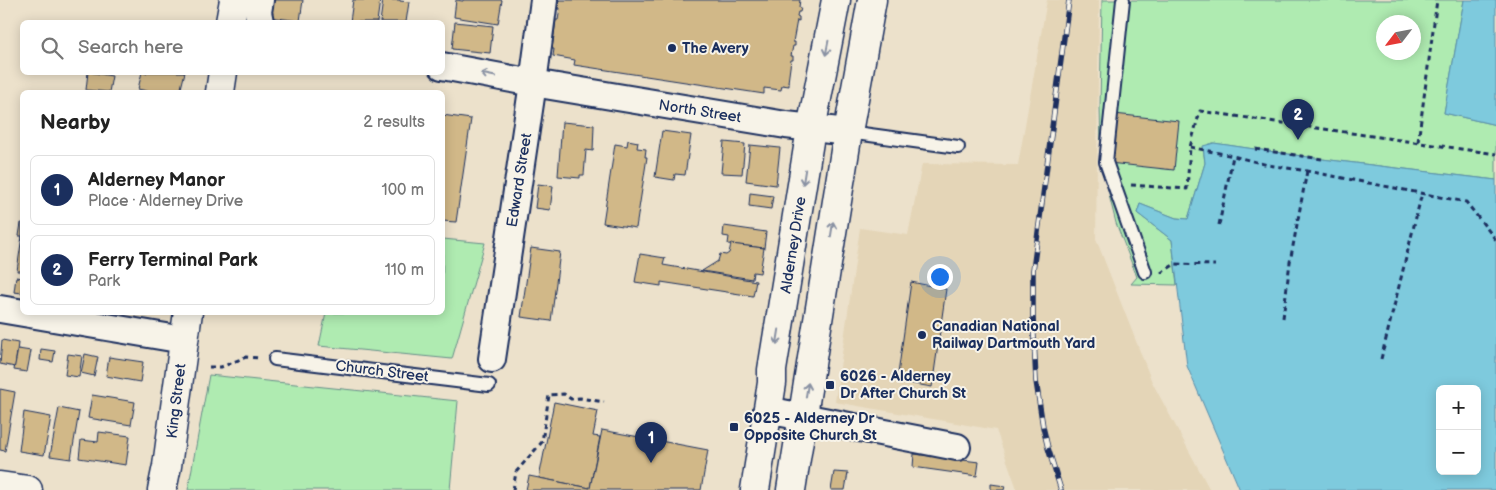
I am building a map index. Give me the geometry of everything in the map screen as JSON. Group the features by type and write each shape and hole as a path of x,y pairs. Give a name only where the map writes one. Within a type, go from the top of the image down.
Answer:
{"main road":[{"path":"230,20 234,0"},
{"name":"Alderney Drive","path":"755,490 812,129 836,0"},
{"path":"791,490 848,132 872,0"},
{"path":"220,90 223,75"},
{"name":"King Street","path":"162,490 188,315"},
{"path":"0,486 28,490"}],"street":[{"path":"260,0 258,12 260,20"},
{"name":"Edward Street","path":"492,359 544,0"},
{"name":"North Street","path":"445,67 812,129 848,132"},
{"path":"0,309 20,312"},
{"path":"36,315 184,340"},
{"path":"767,410 957,447"}],"lane":[{"path":"1123,0 1106,162 1146,272"},
{"name":"North Street","path":"848,132 958,147"},
{"name":"Church Street","path":"275,359 488,385"}],"path":[{"path":"1418,142 1437,0"},
{"path":"1114,184 1188,189 1190,147 1200,111 1496,154"},
{"path":"1190,147 1268,165 1466,202 1496,240"},
{"path":"1255,149 1322,159"},
{"path":"1219,225 1233,156"},
{"path":"1283,318 1290,262 1307,171"},
{"path":"1381,359 1422,193"},
{"path":"1175,264 1216,265"},
{"path":"208,367 221,367 246,357 275,359"},
{"path":"513,490 516,472 542,442 549,396 564,394 571,399 580,398 604,402"}],"shaded area":[{"path":"1047,0 1099,0 1096,239 1152,382 1210,490 1016,490 996,430 835,402 860,228 908,235 922,164 1018,165"}],"green space":[{"path":"1102,0 1464,0 1444,113 1496,125 1496,180 1322,159 1213,143 1203,147 1205,163 1188,219 1176,218 1140,204 1137,213 1172,240 1177,285 1131,284 1137,277 1116,223 1101,151"},
{"path":"445,239 485,243 452,359 319,346 326,315 445,315"},
{"path":"209,375 458,401 450,490 188,490"}],"water":[{"path":"1464,0 1496,0 1496,125 1444,113"},
{"path":"1214,143 1322,159 1496,180 1496,490 1240,490 1187,366 1172,240 1137,213 1140,204 1176,218 1188,219 1205,163 1203,146"}],"building":[{"path":"271,0 303,0 300,20 269,17"},
{"path":"353,0 380,0 377,20 350,20"},
{"path":"383,0 409,2 406,20 380,20"},
{"path":"456,0 502,0 498,24 454,17"},
{"name":"The Avery","path":"559,0 800,0 799,7 801,8 797,16 799,21 797,20 793,42 795,42 795,46 793,46 791,56 793,56 793,60 791,60 789,86 782,85 781,90 764,88 764,94 574,65 575,60 553,56 554,49 552,49 556,20 558,20 560,8 558,8"},
{"path":"455,22 493,26 490,53 452,49"},
{"path":"88,75 112,76 109,90 86,90"},
{"path":"141,75 184,75 180,90 138,89"},
{"path":"1114,114 1179,121 1174,170 1109,163"},
{"path":"445,115 471,119 456,222 445,221"},
{"path":"562,122 594,125 593,151 586,150 584,175 580,175 580,178 558,176"},
{"path":"662,131 691,135 685,175 675,174 674,180 655,177"},
{"path":"628,140 638,142 637,148 646,149 645,157 647,157 636,228 603,223 615,144 627,146"},
{"path":"724,142 745,144 742,174 721,173"},
{"path":"750,145 780,148 776,185 746,181"},
{"path":"538,184 553,186 550,210 535,208"},
{"path":"750,193 773,196 771,209 749,206"},
{"path":"724,226 766,232 764,248 728,244 729,237 723,236"},
{"path":"731,244 764,248 760,273 753,272 752,279 702,271 718,261 720,254 726,255 729,253"},
{"path":"531,248 560,252 551,321 521,317"},
{"path":"20,250 20,271 17,271"},
{"path":"640,254 665,258 663,265 756,281 753,296 661,282 661,286 635,282"},
{"path":"16,277 20,278 20,293 14,292"},
{"name":"Canadian National Railway Dartmouth Yard","path":"911,282 946,289 932,387 897,381"},
{"path":"2,340 18,343 15,367 0,364"},
{"path":"18,349 31,351 27,372 14,370"},
{"path":"41,349 55,351 53,362 40,360"},
{"path":"68,354 82,356 79,377 65,375"},
{"path":"85,354 98,357 94,376 81,373"},
{"path":"109,357 143,362 140,382 106,376"},
{"path":"0,389 15,392 5,451 0,450"},
{"path":"92,395 135,402 131,425 88,418"},
{"path":"554,402 598,411 593,436 600,437 590,488 539,478"},
{"path":"59,408 79,412 71,459 50,456"},
{"path":"24,412 51,417 44,455 19,451"},
{"path":"602,430 708,450 701,490 526,490 529,476 590,488"},
{"path":"99,432 130,436 126,465 79,458 81,440 98,442"},
{"path":"914,454 979,462 977,476 913,467"},
{"path":"834,472 848,473 845,490 831,490"},
{"path":"991,484 1005,486 1004,490 991,490"}],"railway":[{"path":"1061,490 1043,427 1036,381 1033,270 1069,0"}],"place":[{"name":"The Avery","path":"672,48"},
{"name":"Ferry Terminal Park","path":"1298,140"},
{"name":"Canadian National Railway Dartmouth Yard","path":"922,335"},
{"name":"6026 - Alderney Dr After Church St","path":"830,385"},
{"name":"6025 - Alderney Dr Opposite Church St","path":"734,427"},
{"name":"Alderney Manor","path":"651,463"}]}
